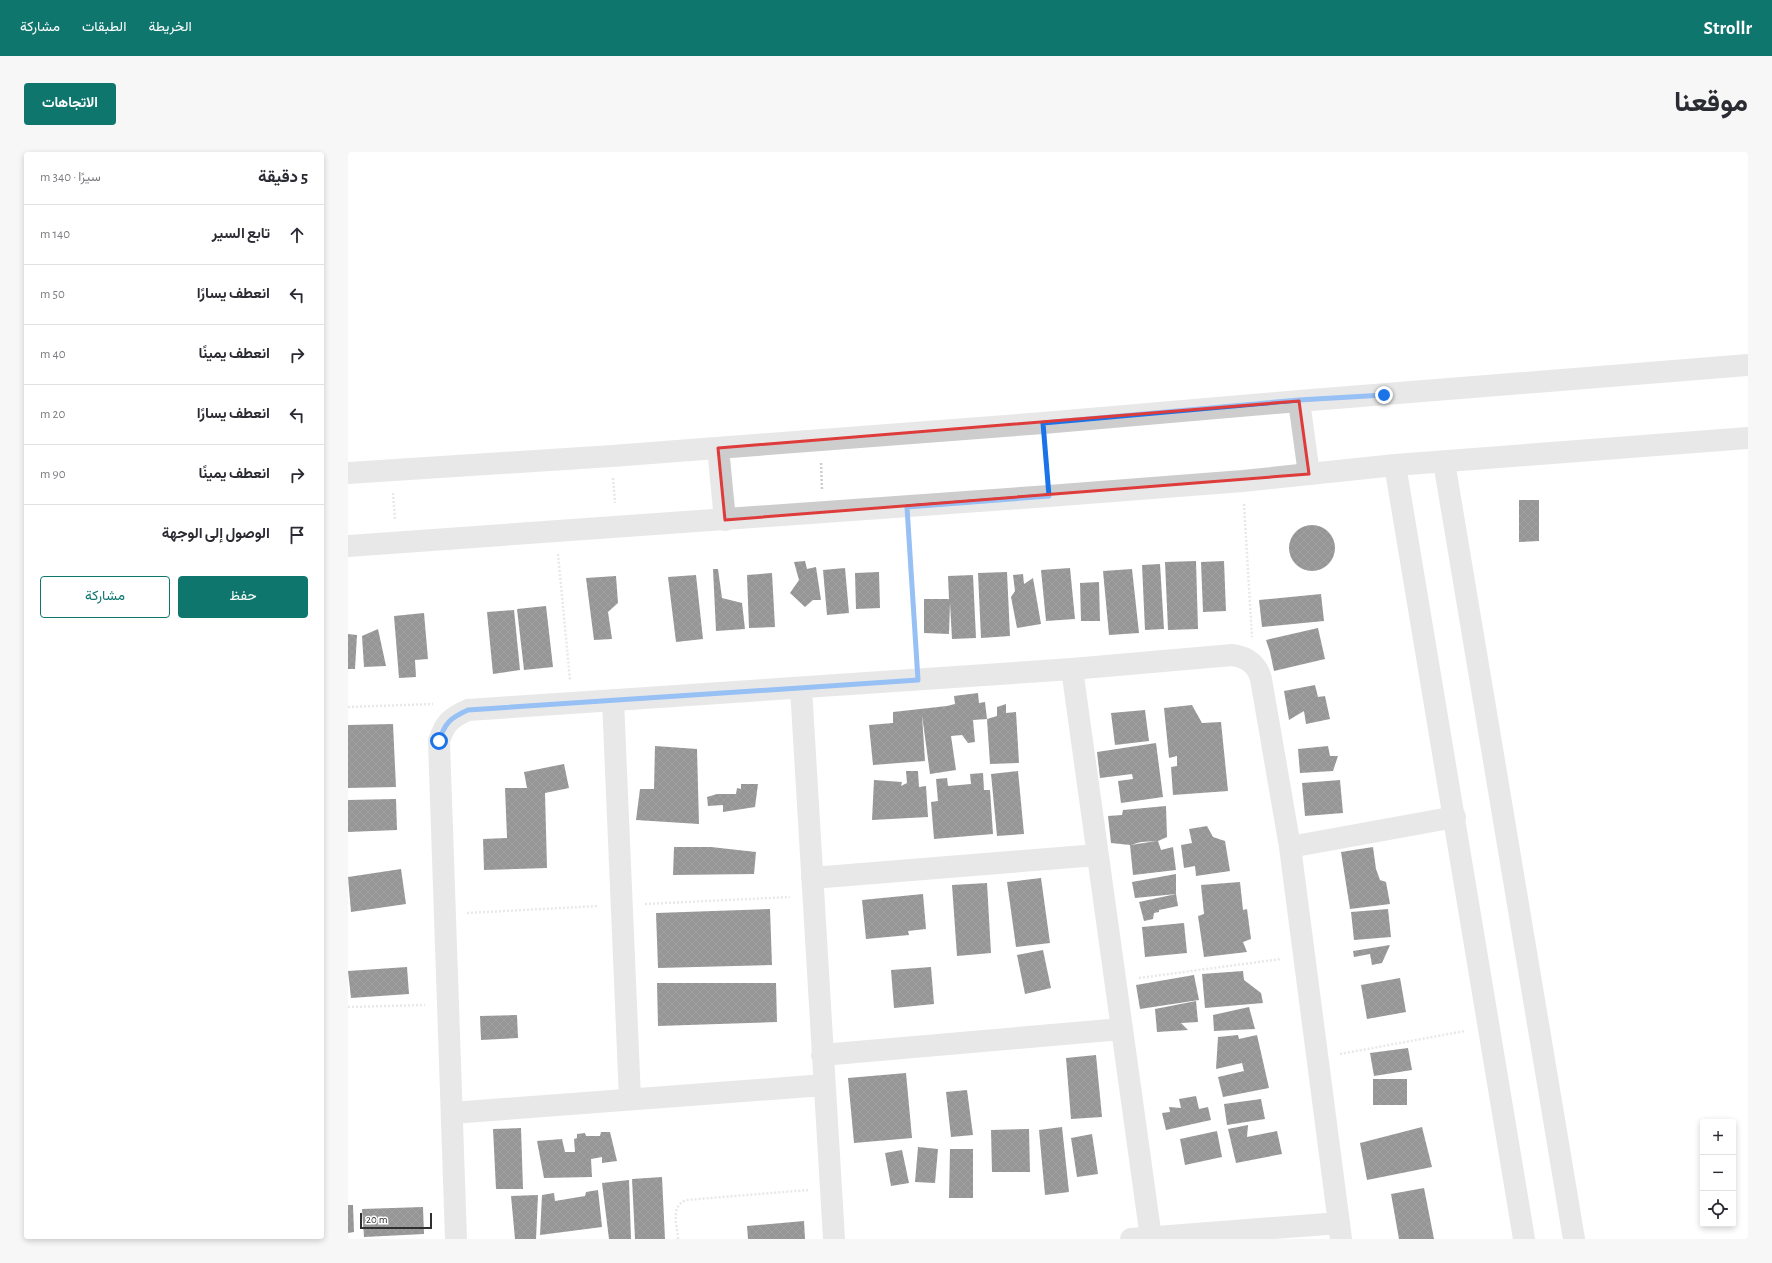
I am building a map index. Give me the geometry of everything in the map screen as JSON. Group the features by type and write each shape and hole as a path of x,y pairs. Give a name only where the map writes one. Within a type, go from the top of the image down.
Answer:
{"street":[{"path":"348,473 612,456 1043,423 1299,400 1748,365"},
{"path":"1299,400 1309,474"},
{"path":"348,546 907,507 1243,481 1395,465 1748,438"},
{"path":"718,448 725,520"},
{"path":"1444,462 1574,1239"},
{"path":"1395,465 1455,816 1524,1239"},
{"path":"456,1239 439,741 444,727 454,716 468,710 1072,669 1232,655 1248,659 1259,671 1261,679 1290,847 1340,1231 1141,1238 1121,1029 1072,669"},
{"path":"801,688 834,1239"},
{"path":"613,700 630,1100"},
{"path":"1290,847 1455,816"},
{"path":"812,878 1097,855"},
{"path":"822,1054 1121,1029"},
{"path":"452,1112 824,1085"}],"path":[{"path":"1043,423 1049,496"},
{"path":"821,440 823,513"},
{"path":"612,456 617,527"},
{"path":"391,470 397,542"},
{"path":"1243,481 1253,664"},
{"path":"907,507 918,680"},
{"path":"556,532 572,703"},
{"path":"348,707 428,703 443,706 454,716"},
{"path":"1115,981 1304,956"},
{"path":"348,1007 448,1004"},
{"path":"1317,1058 1490,1026"},
{"path":"678,1239 675,1212 677,1206 686,1200 830,1188"}],"highlighted area":[{"path":"1299,401 1309,474 725,520 718,448"}],"building":[{"path":"1519,500 1539,500 1539,541 1519,542"},
{"path":"1308,525 1316,525 1325,529 1331,535 1335,548 1331,561 1325,567 1316,571 1308,571 1299,567 1293,561 1289,552 1289,544 1293,535 1299,529"},
{"path":"805,561 807,569 816,567 821,600 813,600 805,607 790,593 799,580 794,562"},
{"path":"1196,561 1198,629 1168,630 1165,562"},
{"path":"1224,561 1226,611 1203,612 1201,562"},
{"path":"1160,564 1164,629 1145,630 1142,565"},
{"path":"845,568 849,613 827,615 823,570"},
{"path":"1070,568 1075,619 1046,621 1041,570"},
{"path":"713,569 718,569 722,598 742,603 745,629 716,631"},
{"path":"1132,569 1139,633 1109,635 1103,571"},
{"path":"879,572 880,608 856,609 855,573"},
{"path":"1007,572 1010,636 981,638 978,573"},
{"path":"772,573 775,627 749,628 747,575"},
{"path":"1023,574 1024,584 1033,578 1041,624 1017,628 1011,597 1015,591 1013,575"},
{"path":"696,575 703,639 676,642 668,577"},
{"path":"973,575 976,638 952,639 950,603 949,634 924,633 924,599 949,599 948,576"},
{"path":"616,576 618,603 608,612 612,639 594,640 586,578"},
{"path":"1099,582 1100,621 1081,621 1080,583"},
{"path":"1321,594 1324,621 1262,627 1259,600"},
{"path":"546,606 553,667 524,670 517,609"},
{"path":"514,610 520,670 493,674 487,612"},
{"path":"424,613 428,659 415,660 416,677 399,678 394,616"},
{"path":"1318,628 1325,659 1274,671 1266,640"},
{"path":"378,629 386,666 364,667 362,636"},
{"path":"348,634 357,635 355,669 348,669"},
{"path":"1315,685 1318,697 1325,696 1330,719 1306,724 1304,711 1289,720 1284,691"},
{"path":"978,693 979,703 985,702 987,719 973,720 975,742 968,743 962,735 951,736 956,770 930,774 922,715 925,761 873,765 869,725 893,723 893,712 947,706 955,704 954,696"},
{"path":"1006,704 1006,713 1016,712 1019,763 990,764 987,719 997,716 997,707"},
{"path":"1192,705 1202,723 1221,722 1228,791 1173,795 1171,767 1177,766 1177,756 1169,758 1164,708"},
{"path":"1145,710 1149,741 1115,745 1111,713"},
{"path":"393,724 396,787 348,788 348,725"},
{"path":"1156,743 1163,797 1121,803 1118,781 1133,779 1132,774 1100,778 1097,752"},
{"path":"655,746 697,749 699,824 636,820 640,789 654,789"},
{"path":"1328,746 1330,756 1338,756 1333,771 1300,773 1298,749"},
{"path":"564,764 569,788 545,793 547,868 484,870 483,839 507,838 505,788 527,788 524,772"},
{"path":"906,771 918,771 919,787 926,786 928,817 872,820 874,780 902,782 901,786 907,783"},
{"path":"1018,771 1024,834 997,836 991,774"},
{"path":"983,773 984,790 990,790 993,834 934,839 931,802 938,801 936,779 947,778 948,786 971,784 970,774"},
{"path":"1340,780 1343,813 1305,816 1302,783"},
{"path":"741,784 758,784 755,807 723,812 723,805 708,806 707,797 717,794 736,794 737,788 741,789"},
{"path":"396,799 397,830 348,832 348,800"},
{"path":"1166,806 1167,837 1158,841 1161,850 1173,847 1176,870 1133,875 1130,845 1111,843 1108,816 1122,815 1123,810","holes":["1157,841 1130,845 1141,842"]},
{"path":"1207,826 1213,837 1225,841 1230,871 1196,876 1195,866 1184,868 1181,845 1192,843 1189,829"},
{"path":"674,847 711,847 756,852 754,874 673,875"},
{"path":"1373,847 1376,869 1380,880 1386,882 1390,904 1350,909 1341,852"},
{"path":"401,869 406,904 351,912 348,877"},
{"path":"1176,874 1176,894 1135,898 1132,882"},
{"path":"1041,878 1050,943 1016,947 1007,882"},
{"path":"1240,882 1243,910 1247,909 1251,939 1243,942 1247,952 1204,957 1198,916 1204,914 1201,885"},
{"path":"987,883 991,953 957,956 952,885"},
{"path":"923,894 926,929 908,931 909,935 866,939 862,900"},
{"path":"1176,894 1178,906 1159,910 1159,912 1154,913 1153,919 1144,921 1139,902"},
{"path":"770,909 772,965 658,968 656,913"},
{"path":"1388,909 1391,937 1354,940 1351,912"},
{"path":"1184,923 1187,953 1145,957 1142,927"},
{"path":"1390,945 1382,963 1372,965 1370,954 1354,957 1353,951"},
{"path":"1043,950 1051,988 1025,994 1017,955"},
{"path":"407,967 409,994 351,998 348,971"},
{"path":"931,967 934,1004 894,1008 891,970"},
{"path":"1243,971 1244,980 1261,993 1263,1003 1205,1008 1202,974"},
{"path":"1194,975 1199,1000 1140,1009 1136,985"},
{"path":"1400,978 1406,1012 1367,1019 1361,985"},
{"path":"657,983 776,983 777,1022 658,1026"},
{"path":"1196,1001 1198,1022 1181,1023 1188,1030 1157,1032 1155,1009"},
{"path":"1249,1007 1255,1029 1214,1031 1213,1015"},
{"path":"517,1015 518,1038 481,1040 480,1016"},
{"path":"1238,1035 1239,1039 1257,1035 1269,1088 1223,1097 1218,1077 1244,1071 1242,1063 1216,1069 1218,1037"},
{"path":"1408,1048 1412,1070 1374,1076 1370,1053"},
{"path":"1096,1055 1102,1117 1071,1119 1066,1058"},
{"path":"906,1073 912,1138 854,1143 848,1078"},
{"path":"1373,1079 1407,1079 1407,1105 1373,1105"},
{"path":"967,1090 973,1135 951,1137 946,1092"},
{"path":"1196,1096 1199,1109 1208,1107 1211,1120 1166,1130 1162,1113 1170,1112 1169,1107 1181,1108 1179,1099"},
{"path":"1261,1099 1265,1119 1227,1125 1224,1104"},
{"path":"1248,1125 1247,1137 1277,1131 1282,1154 1236,1163 1228,1129"},
{"path":"1062,1127 1069,1192 1045,1195 1039,1130"},
{"path":"1422,1127 1432,1167 1367,1180 1360,1143"},
{"path":"521,1128 523,1189 496,1189 493,1129"},
{"path":"1029,1129 1030,1172 992,1172 991,1130"},
{"path":"1217,1131 1222,1157 1185,1165 1180,1139"},
{"path":"601,1132 610,1132 617,1161 602,1163 602,1157 591,1159 592,1177 544,1178 537,1141 562,1139 565,1152 575,1152 574,1139 577,1138 577,1134 585,1133 586,1136 600,1136"},
{"path":"1092,1134 1098,1174 1077,1177 1071,1138"},
{"path":"918,1147 938,1149 935,1183 915,1182"},
{"path":"950,1149 973,1149 973,1198 949,1198"},
{"path":"902,1150 909,1183 891,1186 885,1153"},
{"path":"662,1177 665,1239 635,1239 632,1179"},
{"path":"629,1180 631,1239 609,1239 602,1183"},
{"path":"1424,1188 1434,1239 1399,1239 1391,1194"},
{"path":"598,1190 602,1227 540,1235 542,1195 554,1193 555,1201 585,1196 586,1192"},
{"path":"538,1195 536,1239 515,1239 511,1196"},
{"path":"348,1205 353,1205 354,1232 348,1233"},
{"path":"423,1207 424,1234 364,1237 362,1209"},
{"path":"804,1221 805,1239 748,1239 747,1226"}],"route":[{"path":"439,741 444,727 454,716 468,710 918,680 907,507 1049,496 1043,423 1299,400 1384,395"}]}
